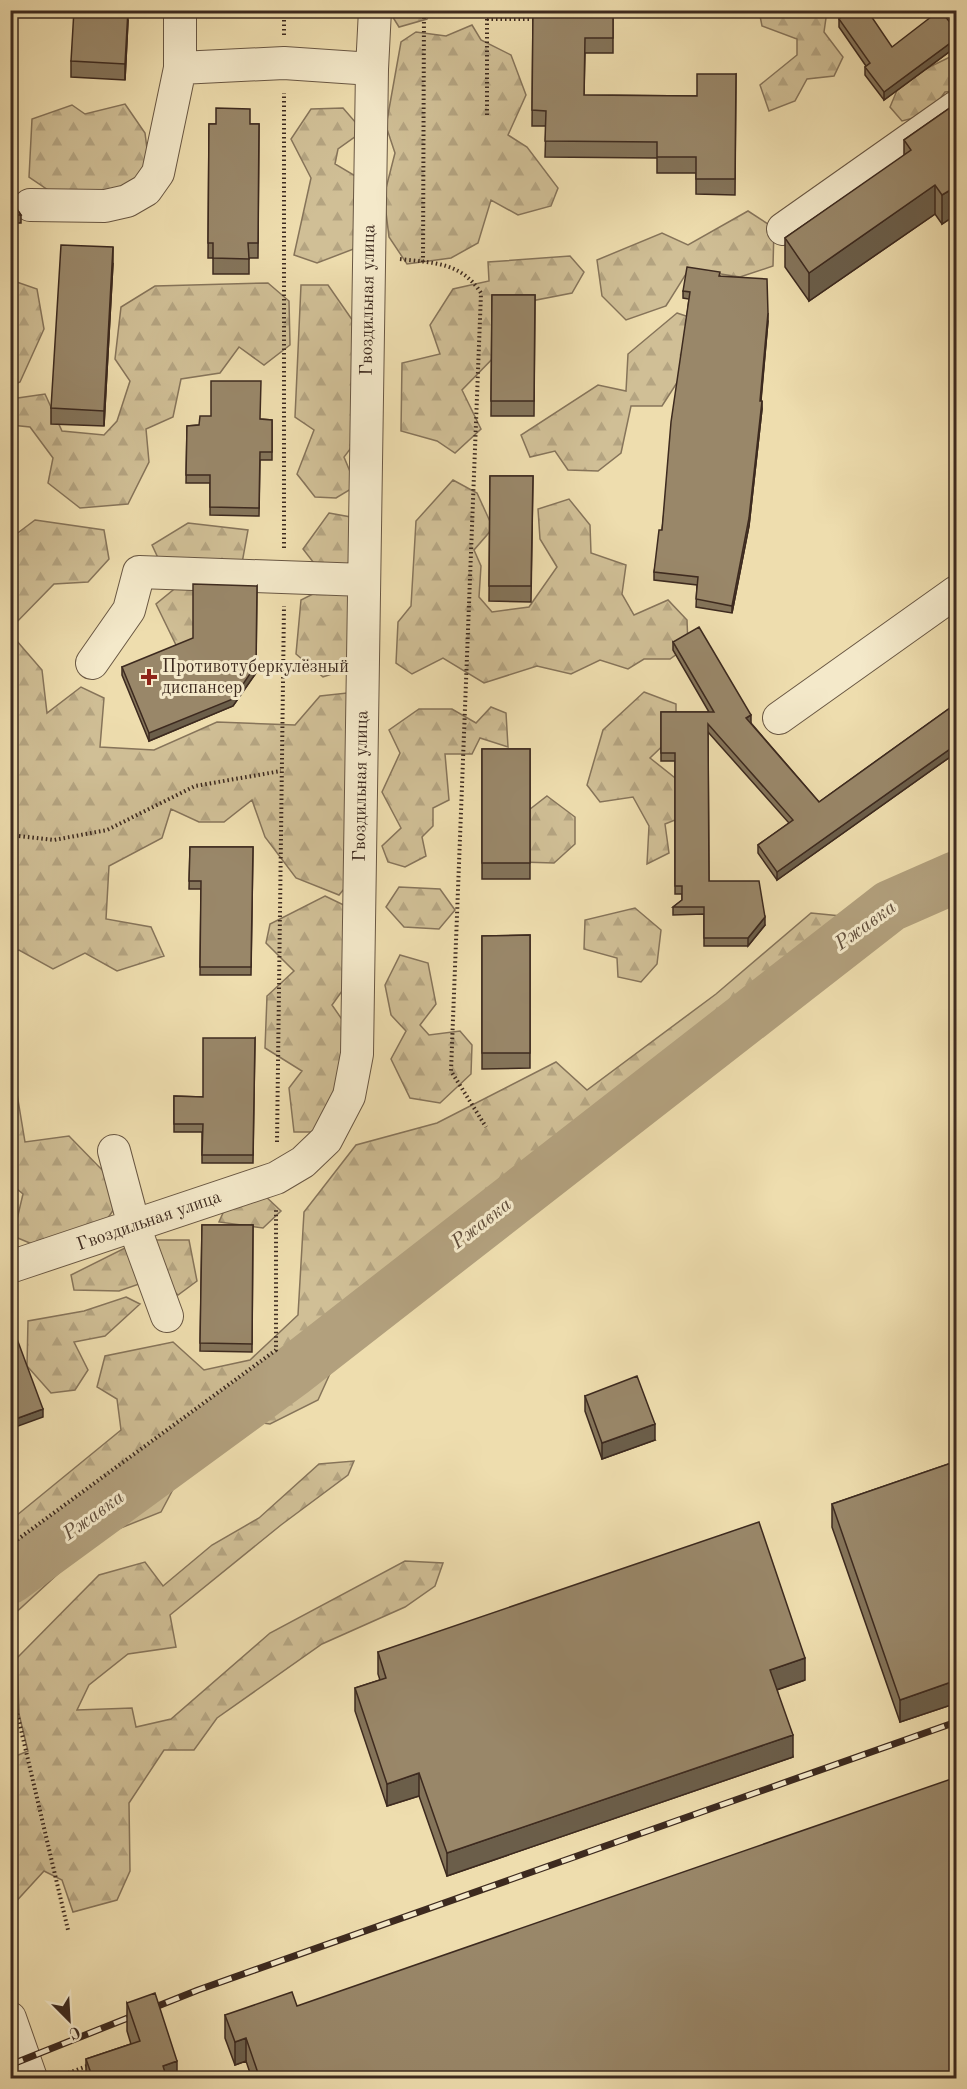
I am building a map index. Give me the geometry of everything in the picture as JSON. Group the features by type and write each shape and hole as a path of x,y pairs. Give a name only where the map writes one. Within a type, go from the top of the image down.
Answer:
{"street":[{"path":"30,205 105,206 128,201 146,190 158,173 180,68 180,10"},
{"name":"Гвоздильная улица","path":"10,1267 276,1178 303,1162 326,1140 349,1096 357,1054 372,69 375,10"},
{"path":"180,68 284,63 372,69"},
{"path":"783,229 957,107"},
{"path":"92,663 129,610 139,572 364,580"},
{"path":"779,718 957,592"},
{"path":"114,1151 134,1226 167,1316"},
{"path":"10,2018 31,2079"}],"path":[{"path":"10,1545 276,1350 284,576 284,10"},
{"path":"423,262 424,10"},
{"path":"487,10 487,115"},
{"path":"487,19 533,19"},
{"path":"369,255 423,262 459,270 473,280 481,293 451,1071 486,1126"},
{"path":"10,835 54,840 107,830 195,786 281,771"},
{"path":"10,1590 14,1602 10,1663"},
{"path":"10,1683 68,1930"},
{"path":"54,2079 99,2062"}],"green space":[{"path":"389,11 431,11 427,19 399,27"},
{"path":"759,11 827,11 824,32 843,57 834,76 807,79 795,101 769,111 760,85 797,55 797,39 762,26"},
{"path":"472,25 481,40 511,55 526,95 508,135 527,147 558,188 551,206 518,215 491,200 478,243 451,258 407,264 389,237 384,196 395,153 386,126 401,42 416,32 446,36"},
{"path":"956,54 956,91 945,92 929,114 902,121 890,107 901,81"},
{"path":"125,104 145,133 150,173 117,197 57,196 29,177 32,119 72,105 85,114"},
{"path":"343,108 363,131 338,149 335,164 362,180 364,245 317,263 294,255 311,178 291,139 311,109"},
{"path":"748,211 774,228 773,266 740,277 689,269 666,306 626,320 602,296 597,260 662,233 688,245"},
{"path":"570,256 584,272 572,293 516,304 499,352 462,390 481,429 455,453 437,441 401,431 402,363 440,354 430,325 453,289 489,281 488,262"},
{"path":"11,280 37,289 44,329 20,382 11,386"},
{"path":"268,283 289,301 290,345 264,365 239,347 220,373 181,379 173,417 146,429 149,462 128,504 80,508 48,483 53,458 30,427 11,425 11,399 45,394 62,431 104,435 117,421 130,381 115,359 121,307 155,286"},
{"path":"301,285 328,285 362,334 360,436 344,457 356,486 336,498 315,497 297,474 314,430 295,417"},
{"path":"677,313 695,319 691,361 662,406 631,406 621,453 598,471 568,470 555,451 530,457 521,435 598,385 626,391 628,354"},
{"path":"453,480 477,493 493,528 474,550 481,566 479,597 492,612 529,607 557,567 540,539 538,509 569,499 590,525 591,553 626,565 622,594 634,615 668,600 687,620 688,646 670,659 644,659 628,669 600,660 571,674 537,666 484,683 443,658 412,674 396,663 398,622 411,606 416,521"},
{"path":"329,513 356,518 369,662 323,677 296,654 301,600 331,585 303,549"},
{"path":"35,520 104,530 109,559 88,582 54,584 11,628 11,538"},
{"path":"188,523 248,530 235,602 204,645 176,645 156,604 173,590 152,545"},
{"path":"10,633 42,670 47,713 81,687 104,698 100,747 154,750 217,722 295,725 320,696 356,692 353,878 339,895 296,878 265,837 252,800 224,822 199,822 171,809 162,838 109,866 106,919 151,927 164,956 117,971 85,953 53,969 19,950 11,953"},
{"path":"644,692 676,704 676,733 650,758 689,789 685,816 665,824 669,853 647,864 649,826 633,797 600,802 587,785 603,730"},
{"path":"491,707 506,713 508,747 480,738 472,754 445,754 449,800 433,808 433,826 422,837 426,856 405,867 388,862 382,846 401,828 382,792 400,753 389,730 419,709 452,709 476,723"},
{"path":"547,796 575,817 575,844 554,863 521,862 516,820"},
{"path":"399,887 440,889 455,910 439,929 404,927 386,907"},
{"path":"325,896 350,908 365,959 332,1005 361,1047 320,1132 294,1132 289,1088 302,1071 265,1048 267,996 294,971 266,943 270,924"},
{"path":"635,908 661,930 657,964 641,982 618,977 617,958 584,949 585,920"},
{"path":"811,913 851,917 855,938 738,1033 534,1190 495,1205 456,1252 348,1334 318,1400 270,1424 241,1420 194,1450 161,1512 98,1537 11,1617 11,1520 121,1430 117,1399 97,1387 105,1356 173,1342 204,1370 250,1360 298,1315 304,1212 356,1145 437,1123 556,1062 587,1090 716,994"},
{"path":"400,955 428,963 436,1004 420,1025 429,1035 460,1031 472,1045 471,1074 440,1103 410,1098 391,1059 406,1031 391,1015 385,985"},
{"path":"10,1087 16,1088 25,1142 69,1136 109,1177 114,1209 99,1231 44,1249 13,1236 23,1194 11,1184"},
{"path":"262,1193 281,1211 263,1228 219,1222 227,1204"},
{"path":"141,1240 189,1240 197,1281 178,1295 159,1277 119,1291 74,1290 71,1275"},
{"path":"126,1297 140,1304 105,1336 74,1342 88,1370 75,1390 51,1393 27,1366 28,1321 84,1311"},
{"path":"354,1461 348,1475 281,1525 170,1615 176,1647 128,1654 89,1685 77,1710 132,1708 136,1727 171,1719 270,1633 405,1561 443,1563 435,1586 405,1607 322,1644 217,1718 194,1750 164,1750 129,1803 130,1871 117,1900 73,1912 62,1880 44,1871 11,1907 11,1758 28,1751 19,1714 17,1658 99,1575 145,1562 163,1586 212,1545 259,1518 319,1464"}],"building":[{"path":"74,10 128,10 125,64 71,61"},
{"path":"533,10 613,10 613,38 585,38 584,95 697,96 697,74 736,74 735,179 696,179 696,157 657,157 657,142 545,141 546,111 532,110"},
{"path":"852,10 867,10 892,47 940,10 957,31 957,38 884,92 865,67 870,63 839,19"},
{"path":"957,103 957,186 942,195 935,185 809,273 785,238 911,150 904,140"},
{"path":"216,108 250,109 250,124 259,124 258,243 248,243 249,259 213,258 213,243 208,243 209,124 216,124"},
{"path":"10,185 17,186 12,197 21,215 10,215"},
{"path":"61,245 113,247 104,411 51,408"},
{"path":"687,267 720,272 719,276 767,279 768,313 760,401 762,401 749,518 732,606 696,599 698,577 654,572 659,530 662,530 671,422 690,292 683,291"},
{"path":"492,295 535,295 534,401 491,401"},
{"path":"211,381 261,381 260,419 272,420 272,452 260,452 259,508 210,507 210,475 186,475 187,426 199,425 200,416 211,416"},
{"path":"490,476 533,476 531,586 489,586"},
{"path":"193,584 257,586 256,665 233,699 149,733 122,667 193,638"},
{"path":"699,627 751,715 746,718 819,802 957,703 957,744 777,872 758,845 793,820 708,724 709,881 759,881 765,917 748,938 704,938 704,907 673,907 682,900 682,886 675,886 675,753 661,753 661,712 714,712 673,642"},
{"path":"482,749 530,749 530,863 482,863"},
{"path":"190,847 253,847 251,967 200,967 201,881 189,881"},
{"path":"530,935 530,1053 482,1053 482,936"},
{"path":"203,1038 255,1038 253,1155 202,1155 203,1124 174,1124 174,1096 203,1097"},
{"path":"202,1225 253,1225 252,1344 200,1343"},
{"path":"10,1320 43,1409 10,1421"},
{"path":"637,1376 655,1424 602,1443 585,1396"},
{"path":"957,1461 957,1680 900,1700 832,1504"},
{"path":"759,1522 805,1658 770,1670 793,1735 447,1853 419,1773 387,1784 355,1688 386,1678 378,1652"},
{"path":"957,1777 957,2079 260,2079 246,2038 235,2042 225,2015 292,1992 297,2006"},
{"path":"155,1993 177,2061 163,2066 167,2079 93,2079 86,2059 140,2041 127,2003"}],"waterway":[{"name":"Ржавка","path":"10,1578 293,1371 890,906 956,877"}],"railway":[{"path":"10,2065 198,1990 956,1722"}],"place":[{"name":"Противотуберкулёзный диспансер","path":"149,677"}]}
